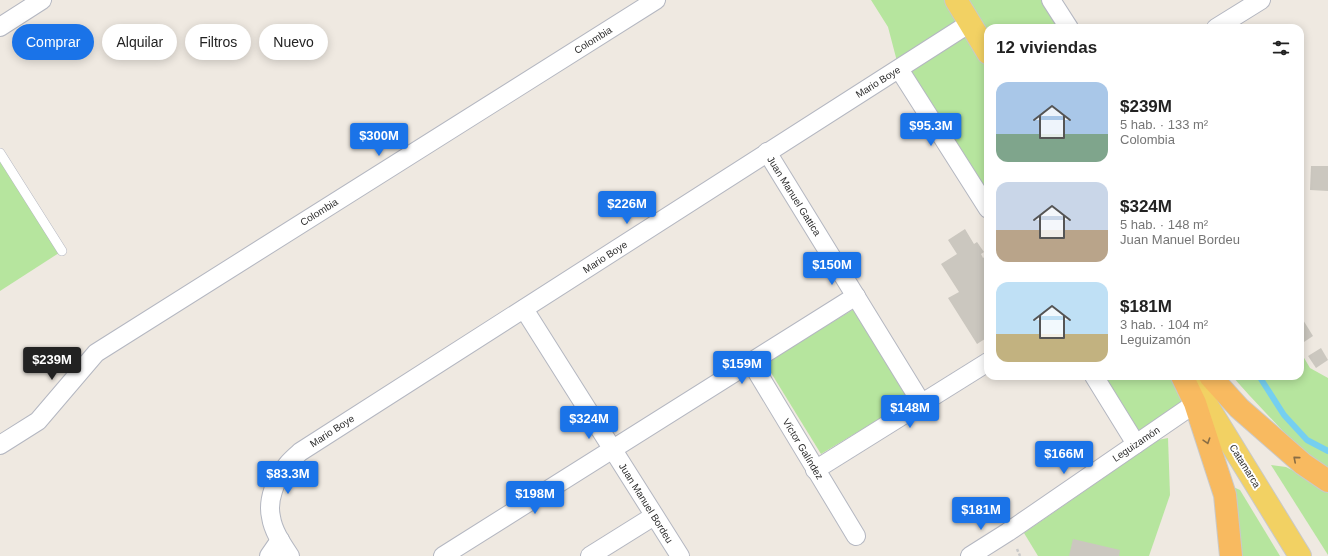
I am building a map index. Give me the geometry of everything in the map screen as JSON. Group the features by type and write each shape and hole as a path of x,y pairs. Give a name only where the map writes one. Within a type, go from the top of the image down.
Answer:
{"highway":[{"path":"1185,380 1199,401 1225,495 1231,556"},
{"path":"1214,380 1239,408 1303,464 1328,481"}],"main road":[{"path":"956,0 984,46"},
{"name":"Catamarca","path":"1191,380 1199,401 1300,556"}],"street":[{"path":"0,27 42,0"},
{"name":"Colombia","path":"0,445 38,421 96,354 656,0"},
{"path":"1051,0 1066,24"},
{"path":"1222,24 1261,0"},
{"name":"Mario Boye","path":"290,556 275,530 271,517 270,504 276,484 286,465 300,452 970,23"},
{"path":"899,69 984,203"},
{"name":"Juan Manuel Gattica","path":"767,152 922,404"},
{"path":"443,556 856,296"},
{"name":"Juan Manuel Bordeu","path":"524,309 680,556"},
{"name":"Víctor Galíndez","path":"751,362 856,536"},
{"path":"815,470 984,365"},
{"path":"1096,380 1136,444"},
{"name":"Leguizamón","path":"970,556 1008,532 1199,401"},
{"path":"590,556 654,516"},
{"path":"269,556 280,540"}],"lane":[{"path":"0,153 62,251"}],"green space":[{"path":"871,0 1051,0 1066,24 984,24 984,203 899,69 888,27"},
{"path":"0,153 62,251 0,291"},
{"path":"854,309 909,401 821,454 765,363"},
{"path":"1304,358 1310,368 1328,378 1328,472 1311,461 1236,380 1304,380"},
{"path":"1096,380 1184,380 1195,403 1136,444"},
{"path":"1168,438 1170,495 1149,556 1038,556 1024,533 1158,440"},
{"path":"1271,465 1286,467 1311,480 1328,493 1328,555"},
{"path":"1231,486 1240,490 1280,556 1241,556"}],"building":[{"path":"1311,166 1328,166 1328,191 1310,190"},
{"path":"965,229 974,244 977,242 984,252 981,254 984,257 984,340 977,344 948,298 959,292 941,264 957,254 948,240"},
{"path":"1304,321 1313,336 1304,342"},
{"path":"1321,348 1328,360 1316,368 1308,356"},
{"path":"1073,539 1120,550 1119,556 1069,556"}],"waterway":[{"path":"1262,380 1284,415 1307,440 1328,451"}]}
